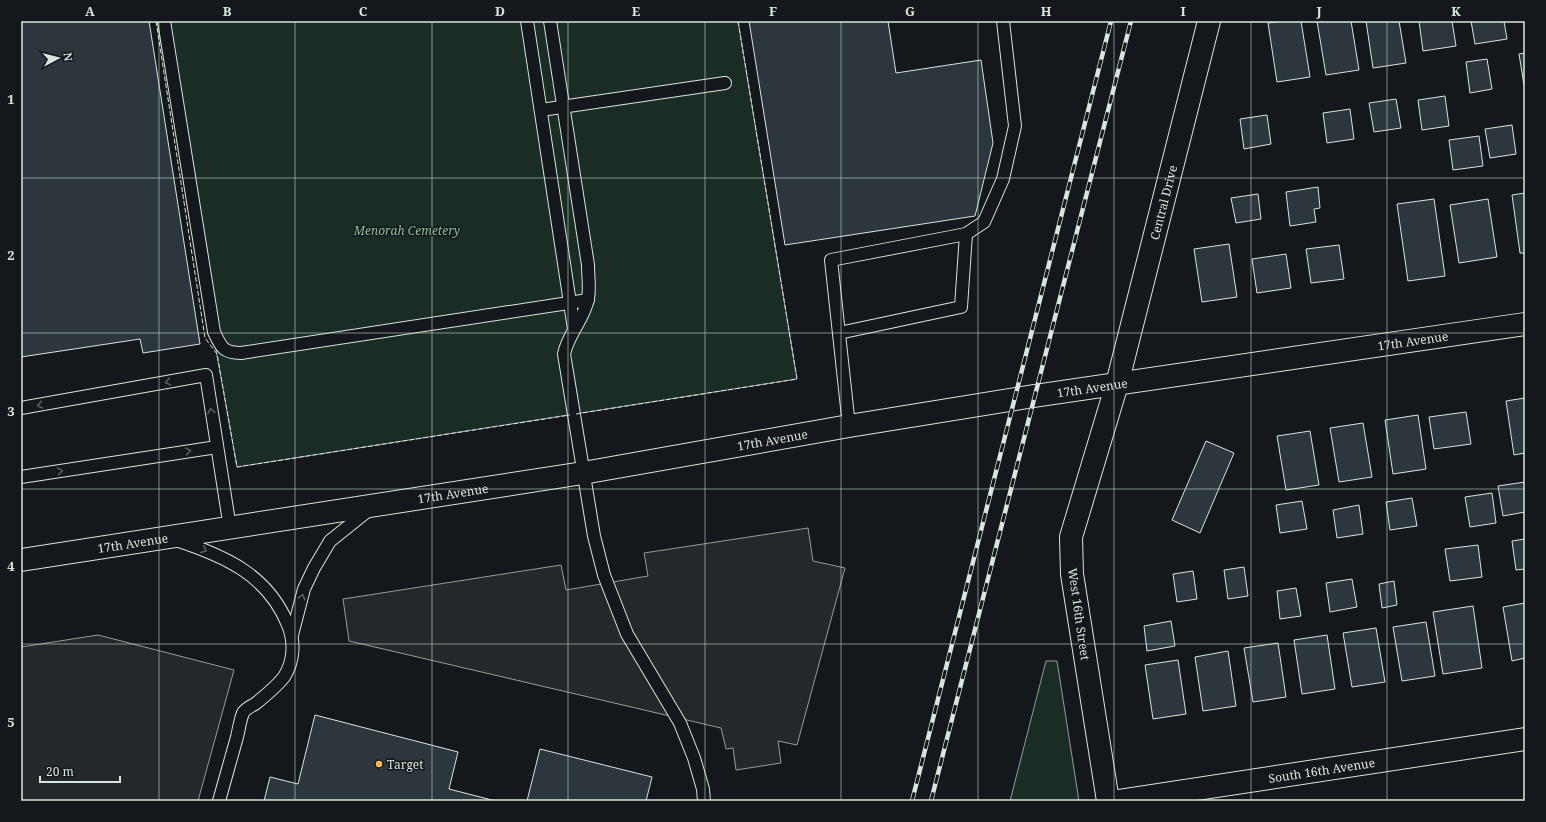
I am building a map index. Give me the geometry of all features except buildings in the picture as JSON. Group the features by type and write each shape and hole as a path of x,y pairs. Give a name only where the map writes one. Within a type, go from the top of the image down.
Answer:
{"street":[{"name":"Central Drive","path":"1117,384 1209,21"},
{"name":"17th Avenue","path":"21,560 583,473 849,426 1117,384 1525,324"},
{"name":"West 16th Street","path":"1108,801 1072,574 1071,537 1117,384"},
{"name":"South 16th Avenue","path":"1118,801 1525,739"}],"lane":[{"path":"164,21 214,332 223,349 232,353 241,353 588,300"},
{"path":"527,21 574,330"},
{"path":"550,21 588,265 588,300 566,347 565,361 596,548 604,575 627,634 680,724 694,758 703,790 704,801"},
{"path":"849,426 830,260 966,234 984,222 1004,179 1014,126 1003,21"},
{"path":"541,110 725,82"},
{"path":"838,333 961,307 966,234"},
{"path":"21,408 206,375 230,528"},
{"path":"21,477 217,447"},
{"path":"219,801 243,712 273,689 284,676 293,654 292,635 304,590 314,568 330,541 376,505"},
{"path":"167,537 225,559 249,573 264,586 275,600 292,635"}],"green space":[{"name":"Menorah Cemetery","path":"157,21 738,21 797,379 237,467"},
{"path":"1046,661 1057,661 1079,801 1010,801"}],"shaded area":[{"path":"808,528 813,561 845,568 797,745 778,741 781,763 736,770 733,748 726,749 721,728 349,641 343,599 561,565 566,590 648,576 644,553"},
{"path":"98,635 234,670 198,801 21,801 21,647"}],"railway":[{"path":"912,801 1111,21"},
{"path":"931,801 1131,21"}],"fence":[{"path":"156,21 205,338 217,354 237,467 570,415"},
{"path":"576,414 797,379 738,21"}],"place":[{"name":"Target","path":"379,764"}]}
